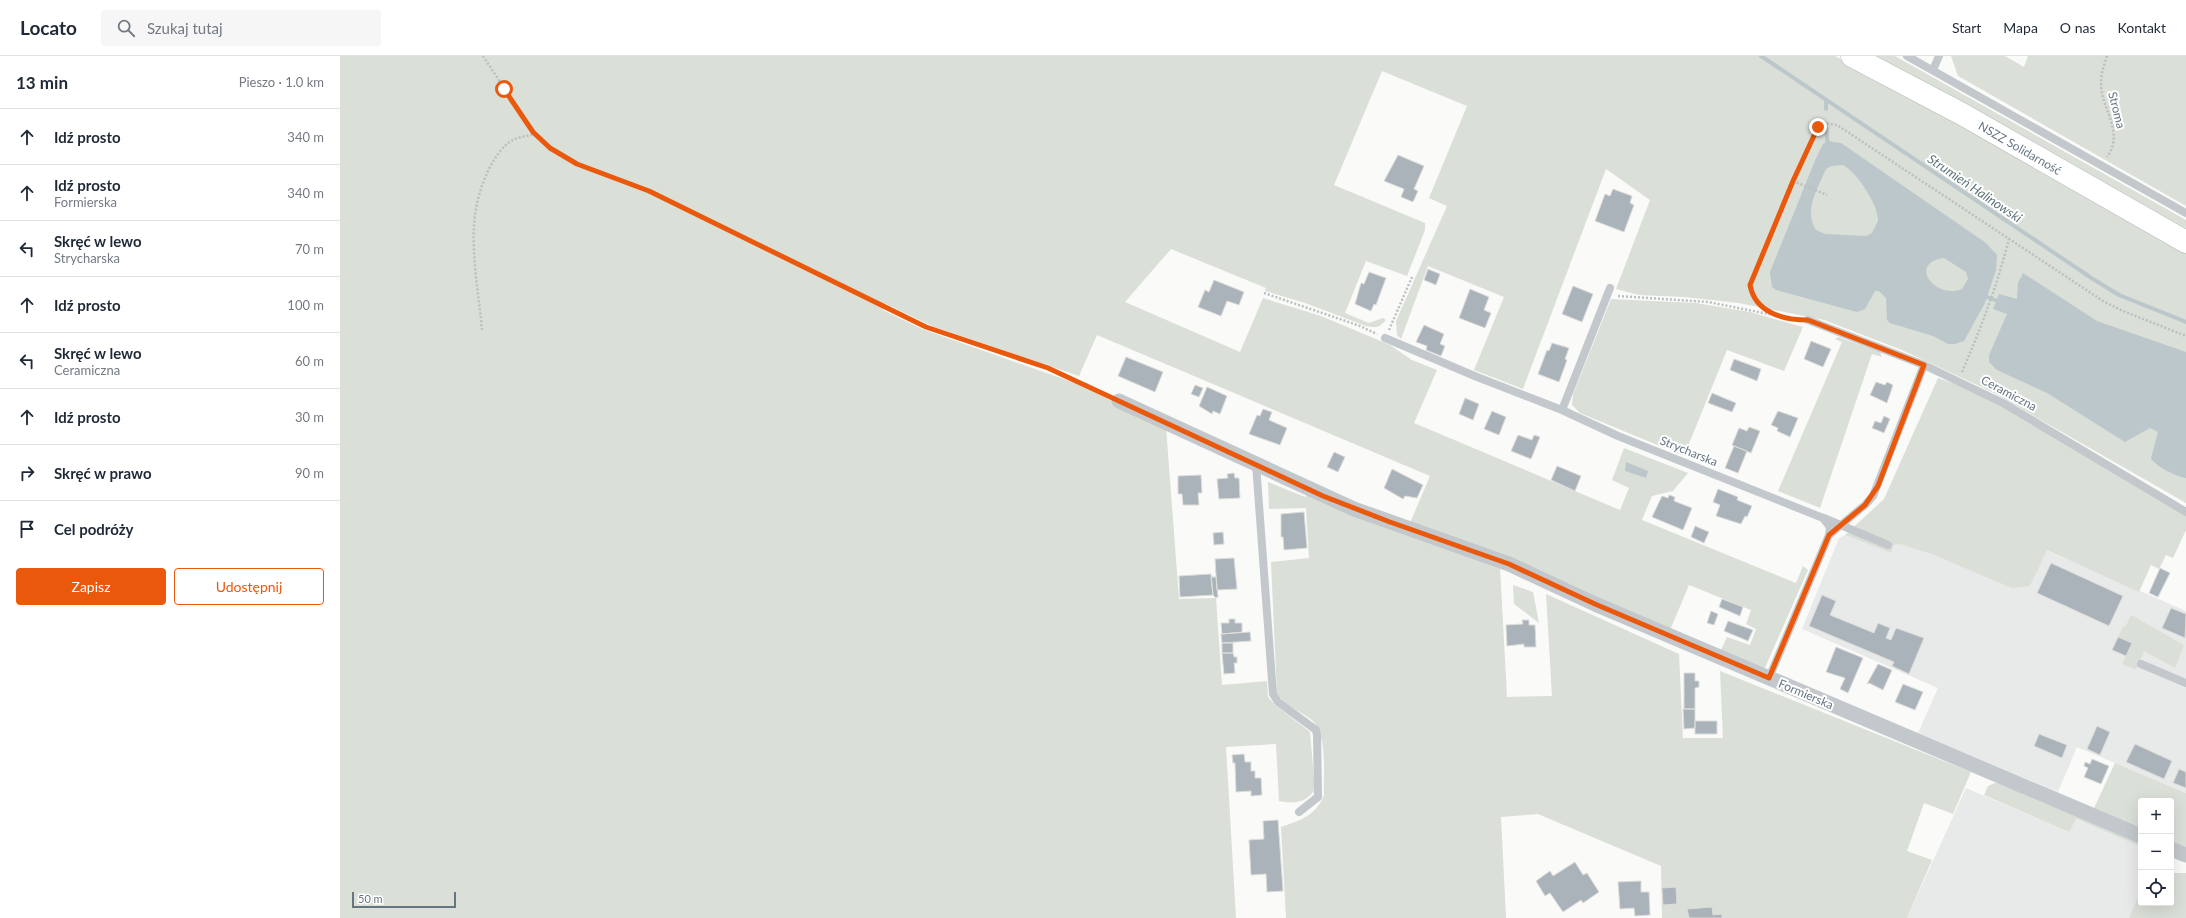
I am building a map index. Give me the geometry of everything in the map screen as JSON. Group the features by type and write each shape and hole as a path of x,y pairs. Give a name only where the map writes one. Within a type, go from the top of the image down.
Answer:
{"main road":[{"name":"NSZZ Solidarność","path":"1852,56 1962,114 2186,242"}],"street":[{"name":"Formierska","path":"1119,401 1354,509 1509,564 1595,604 2138,835"},
{"path":"2174,850 2186,855"}],"lane":[{"path":"1907,56 2100,166 2186,213"},
{"path":"1933,70 1939,56"},
{"path":"1562,410 1609,292"},
{"name":"Ceramiczna","path":"1808,320 1924,365 1958,380 2050,429 2186,512"},
{"name":"Strycharska","path":"1386,338 1477,377 1562,410 1618,436 1888,545"},
{"path":"1829,535 1865,505 1878,486 1924,365"},
{"path":"1256,464 1273,694 1278,702 1316,730 1317,735 1318,797 1299,812"},
{"path":"1769,678 1829,535 1830,527 1823,518"},
{"path":"2141,664 2186,683"}],"path":[{"path":"483,56 536,134 550,148 577,164 649,191 926,327 1048,368 1119,401"},
{"name":"Stroma","path":"2100,166 2112,150 2114,142 2113,128 2101,84 2106,56"},
{"path":"1773,314 1755,299 1750,285 1793,181 1818,127 1823,123 1830,123 2103,301 2123,311 2186,336"},
{"path":"482,330 474,246 474,225 478,204 487,174 496,157 507,144 517,138 536,134"},
{"path":"1793,181 1827,195"},
{"path":"1958,380 1985,319 2009,239"},
{"path":"1264,293 1360,326 1386,338 1412,277"},
{"path":"1609,292 1631,298 1686,299 1738,307 1796,320 1808,320"}],"shaded area":[{"path":"340,56 1835,56 2186,250 2186,503 1992,392 1902,350 1824,320 1739,303 1684,297 1639,295 1616,289 1650,200 1606,169 1523,389 1474,370 1504,297 1428,266 1401,339 1397,335 1396,321 1447,206 1429,198 1467,106 1382,71 1334,185 1425,223 1425,230 1407,276 1366,261 1345,313 1369,323 1383,318 1386,320 1384,323 1377,327 1366,326 1305,303 1265,291 1266,288 1171,249 1125,302 1240,352 1263,298 1321,316 1390,345 1412,360 1437,370 1414,423 1620,510 1629,488 1612,480 1624,448 1688,473 1673,491 1652,496 1642,520 1796,583 1803,566 1808,570 1764,670 1720,652 1727,637 1750,645 1756,629 1746,624 1751,610 1689,585 1670,630 1410,523 1430,476 1097,335 1079,376 932,326 886,304 883,310 922,329 1075,383 1166,427 1179,599 1216,598 1222,685 1267,681 1268,697 1275,705 1310,732 1315,789 1312,794 1304,800 1294,802 1279,801 1276,744 1226,747 1236,918 340,918"},
{"path":"1867,56 1895,56 2186,220 2186,233"},
{"path":"1951,56 2005,56 2024,67 2028,56 2186,56 2186,206 1958,76"},
{"path":"1827,141 1841,143 1986,243 1997,255 1996,270 1985,303 1964,341 1955,344 1948,344 1933,336 1890,323 1887,320 1886,298 1879,291 1875,291 1865,309 1857,312 1776,290 1772,287 1770,272 1823,144","holes":["1843,165 1855,175 1866,190 1875,207 1878,221 1872,233 1866,236 1825,234 1816,230 1812,222 1811,207 1813,199 1826,169 1831,166","1944,258 1966,272 1968,279 1962,289 1952,291 1943,290 1929,280 1926,273 1927,266 1933,261"]},
{"path":"2023,273 2097,321 2186,352 2186,478 2177,476 2167,471 2157,465 2151,458 2158,432 2150,428 2125,442 2047,393 1997,370 1989,362 1989,355 2007,314 1993,309 1999,294 2017,299 2018,283"},
{"path":"1611,299 1696,303 1750,312 1803,327 1784,371 1727,350 1684,456 1580,413 1572,405 1573,394"},
{"path":"1838,337 1880,352 1882,357 1872,354 1820,508 1778,491 1842,342 1835,339"},
{"path":"1938,378 1964,387 2003,407 2186,516 2186,530 2173,558 2166,555 2159,569 2151,565 2139,592 2047,550 2030,586 2012,588 1934,555 1900,544 1894,545 1891,553 1845,535 1884,499"},
{"path":"1626,462 1648,471 1646,478 1625,471"},
{"path":"1268,482 1305,497 1308,494 1500,567 1507,697 1552,696 1546,594 1679,654 1683,738 1723,738 1720,671 1971,772 1953,814 1924,803 1907,851 1932,860 1907,918 1662,918 1661,866 1538,814 1501,817 1506,918 1286,918 1281,827 1301,820 1317,808 1321,802 1324,795 1324,755 1320,735 1312,720 1289,705 1277,694 1271,562 1309,558 1306,508 1269,509"},
{"path":"1845,535 1891,553 1894,545 1900,544 2030,586 2046,550 2186,611 2186,793 2077,747 2058,792 1918,733 1938,688 1802,629 1839,538"},
{"path":"1513,585 1533,592 1539,623 1514,604"},
{"path":"2131,615 2184,645 2175,668 2144,651 2136,670 2122,664 2132,643 2118,637 2123,627 2126,626"},
{"path":"2115,763 2186,793 2186,847 2174,842 2174,798 2138,798 2138,827 2094,808"},
{"path":"1995,783 2003,784 2138,841 2138,846 2076,819 2069,832 1984,795 1988,786"},
{"path":"1966,788 2069,832 2075,819 2138,846 2138,896 2129,918 1907,918"},
{"path":"2174,873 2186,873 2186,918 2129,918 2138,896 2138,906 2174,906"}],"building":[{"path":"1398,155 1424,166 1414,189 1418,191 1413,202 1401,197 1404,189 1384,181"},
{"path":"1613,189 1632,196 1630,203 1634,205 1624,232 1595,221 1605,194 1610,196"},
{"path":"1428,269 1440,274 1436,285 1424,280"},
{"path":"1369,272 1386,278 1376,305 1374,304 1371,311 1355,304 1361,283 1364,284"},
{"path":"1214,280 1244,292 1239,305 1227,301 1221,316 1198,307 1205,290 1209,292"},
{"path":"1573,286 1593,294 1582,322 1562,314"},
{"path":"1470,289 1489,297 1484,310 1491,313 1485,328 1459,318"},
{"path":"1424,325 1444,334 1440,344 1445,346 1441,356 1426,350 1427,346 1416,342"},
{"path":"1811,341 1831,349 1823,367 1804,359"},
{"path":"1552,343 1569,348 1565,359 1567,360 1559,382 1538,374 1547,350 1549,351"},
{"path":"1126,357 1163,372 1155,392 1118,376"},
{"path":"1734,359 1761,369 1757,381 1730,370"},
{"path":"1876,382 1885,385 1887,382 1893,385 1887,403 1870,395"},
{"path":"1195,385 1203,388 1199,397 1191,394"},
{"path":"1207,387 1227,396 1220,414 1213,411 1212,414 1199,406"},
{"path":"1712,393 1736,403 1732,412 1708,403"},
{"path":"1465,398 1479,404 1473,420 1459,414"},
{"path":"1263,409 1272,412 1269,420 1287,428 1280,445 1249,434 1257,415 1260,416"},
{"path":"1492,411 1506,417 1499,435 1484,429"},
{"path":"1778,411 1798,418 1790,437 1777,431 1778,428 1771,425"},
{"path":"1884,416 1890,419 1884,433 1872,428 1875,421 1881,423"},
{"path":"1749,427 1760,431 1751,453 1732,445 1739,428 1747,431"},
{"path":"1518,435 1532,440 1534,435 1540,437 1531,459 1511,451"},
{"path":"1734,446 1747,451 1738,473 1725,468"},
{"path":"1334,452 1345,457 1338,472 1327,467"},
{"path":"1557,466 1581,476 1575,491 1551,480"},
{"path":"1392,469 1423,485 1417,498 1405,496 1403,499 1384,488"},
{"path":"1234,473 1235,478 1239,478 1240,498 1219,499 1217,479 1228,478 1227,474"},
{"path":"1201,475 1202,493 1198,493 1199,505 1183,505 1182,494 1178,494 1178,476"},
{"path":"1718,489 1738,497 1737,500 1752,506 1747,517 1745,516 1741,524 1716,516 1720,505 1713,502"},
{"path":"1669,495 1675,497 1674,501 1692,508 1683,530 1652,517 1662,496 1668,498"},
{"path":"1304,512 1307,548 1284,550 1283,537 1281,537 1281,514"},
{"path":"1695,526 1709,532 1704,543 1691,537"},
{"path":"1223,532 1224,544 1214,545 1213,533"},
{"path":"1234,558 1237,589 1217,590 1215,559"},
{"path":"2051,563 2123,596 2109,626 2037,593"},
{"path":"2160,568 2170,573 2158,597 2149,593"},
{"path":"1211,574 1213,595 1180,597 1179,576"},
{"path":"1211,577 1216,577 1218,597 1216,598 1213,595"},
{"path":"1822,595 1836,601 1830,615 1874,633 1878,623 1890,628 1886,638 1891,640 1896,628 1924,638 1909,674 1892,666 1894,662 1809,626"},
{"path":"1722,599 1743,607 1740,616 1719,607"},
{"path":"2171,608 2186,614 2185,638 2162,628"},
{"path":"1711,611 1718,614 1714,625 1707,623"},
{"path":"1229,619 1235,619 1235,623 1242,623 1242,632 1222,634 1221,623 1229,623"},
{"path":"1522,620 1529,620 1529,625 1535,625 1536,647 1524,647 1524,644 1507,646 1506,625 1523,624"},
{"path":"1728,621 1753,630 1748,641 1724,631"},
{"path":"1250,632 1251,641 1222,643 1221,634"},
{"path":"2118,637 2132,643 2126,656 2112,650"},
{"path":"1222,643 1233,643 1233,653 1222,653"},
{"path":"1836,647 1863,658 1848,693 1840,689 1845,678 1826,672"},
{"path":"1222,653 1233,653 1234,657 1237,657 1237,663 1234,663 1235,673 1224,674"},
{"path":"1878,664 1892,670 1883,690 1869,683 1867,684"},
{"path":"1684,673 1695,673 1695,681 1699,681 1699,687 1695,688 1695,709 1684,709"},
{"path":"1903,684 1923,692 1915,710 1895,702"},
{"path":"1683,709 1695,709 1695,728 1684,729"},
{"path":"1695,721 1717,721 1717,734 1695,734"},
{"path":"2097,726 2110,732 2100,755 2087,749"},
{"path":"2039,734 2067,745 2062,758 2034,746"},
{"path":"2135,744 2172,761 2164,779 2126,762"},
{"path":"1244,754 1245,762 1251,762 1251,771 1255,771 1255,778 1261,778 1262,795 1251,796 1251,791 1236,792 1235,763 1233,763 1232,755"},
{"path":"2092,759 2109,766 2101,784 2084,777 2088,768 2084,766 2085,762 2090,764"},
{"path":"2179,769 2186,772 2186,788 2173,783"},
{"path":"1278,820 1283,891 1267,892 1266,874 1251,875 1249,840 1264,839 1263,821"},
{"path":"1575,862 1583,875 1587,873 1599,892 1583,903 1581,900 1563,912 1550,893 1545,896 1536,881 1550,871 1553,876"},
{"path":"1641,881 1641,892 1649,892 1650,915 1635,916 1634,908 1620,909 1618,882"},
{"path":"1676,887 1677,904 1663,905 1662,888"},
{"path":"1712,907 1713,915 1722,914 1722,918 1689,918 1687,909"}],"waterway":[{"name":"Strumień Halinowski","path":"1761,56 2093,279 2119,295 2186,322"},
{"path":"1826,100 1826,109"},
{"path":"1826,128 1828,146"},
{"path":"1984,294 1987,297 2000,302"}],"route":[{"path":"504,89 525,117 533,132 550,148 577,164 649,191 926,327 1048,368 1323,496 1354,509 1509,564 1595,604 1769,678 1829,535 1865,505 1873,496 1878,486 1924,365 1808,320 1796,320 1773,314 1760,304 1752,293 1750,285 1793,181 1818,127"}]}
